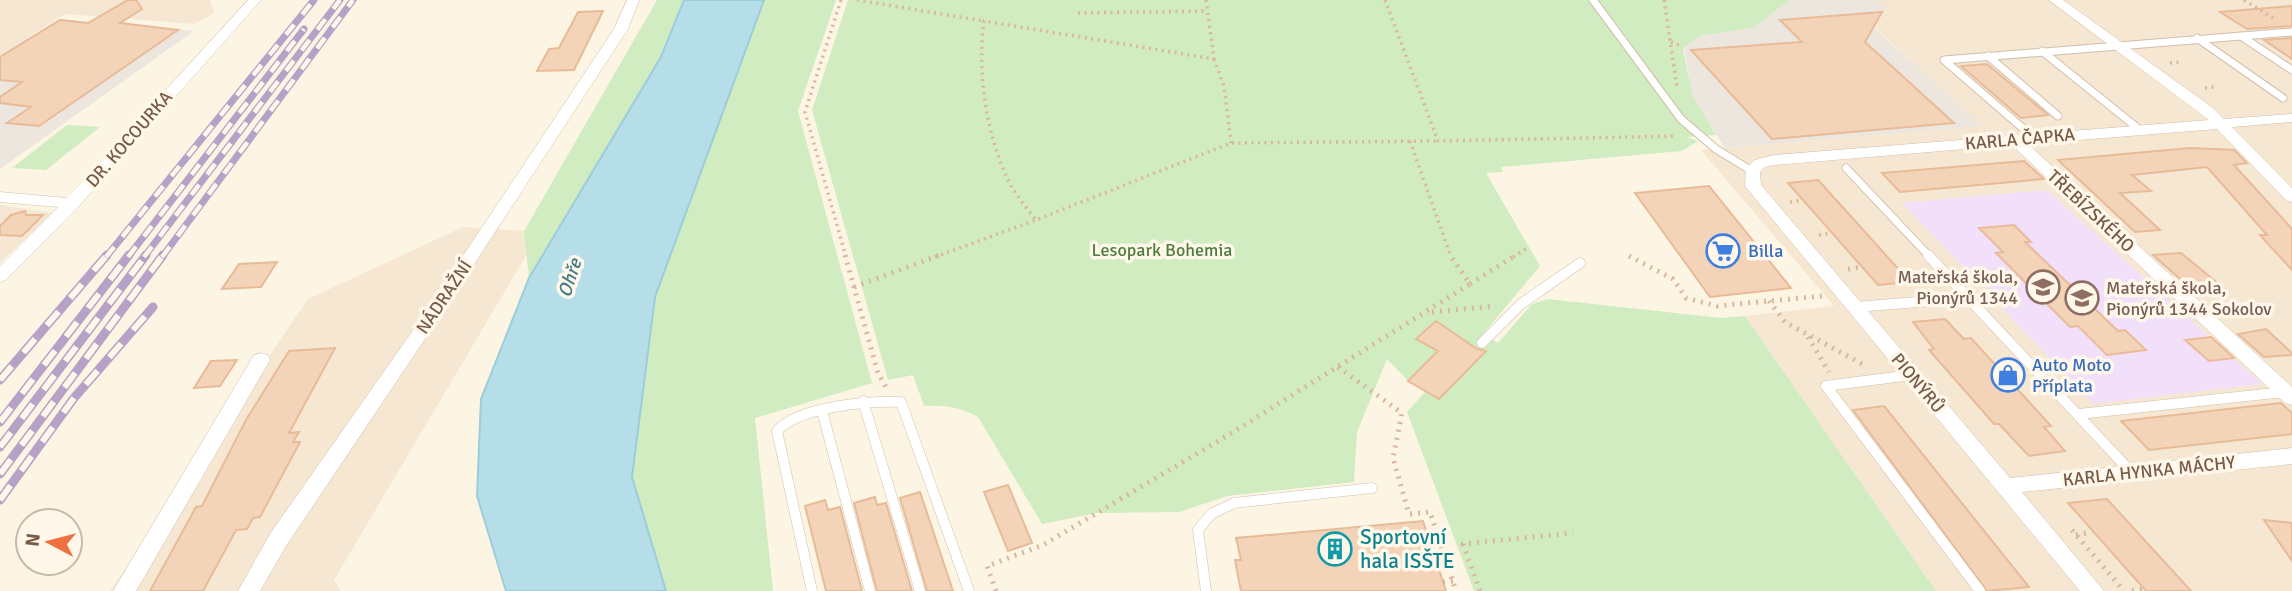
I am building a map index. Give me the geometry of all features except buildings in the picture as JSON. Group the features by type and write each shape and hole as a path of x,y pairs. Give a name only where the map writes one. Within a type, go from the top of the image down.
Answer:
{"street":[{"name":"DR. KOCOURKA","path":"0,276 73,202 237,7 255,0"},
{"name":"NÁDRAŽNÍ","path":"249,591 278,540 429,320 621,29 634,0"},
{"path":"2055,0 2222,122 2292,197"},
{"name":"KARLA ČAPKA","path":"1752,171 1760,163 1774,160 2292,118"},
{"name":"TŘEBÍZSKÉHO","path":"2014,139 2288,395"},
{"name":"PIONÝRŮ","path":"1752,171 1753,186 2093,591"},
{"path":"0,197 73,202"},
{"path":"124,591 261,360"},
{"name":"KARLA HYNKA MÁCHY","path":"2005,486 2292,456"}],"lane":[{"path":"1593,0 1681,119 1716,149 1752,171"},
{"path":"2033,137 1944,60 2115,44 2292,32"},
{"path":"2241,36 2292,69"},
{"path":"2197,38 2283,98"},
{"path":"2042,51 2140,130"},
{"path":"1988,56 2058,116"},
{"path":"1846,168 2133,474"},
{"path":"1482,343 1521,304 1580,263"},
{"path":"1856,307 1969,298"},
{"path":"1911,375 1826,386 1980,591"},
{"path":"2079,414 2288,395"},
{"path":"863,401 920,591"},
{"path":"812,591 777,431 786,421 863,401 901,402 970,591"},
{"path":"822,411 870,591"},
{"path":"1206,591 1198,530 1211,514 1234,503 1372,488"}],"path":[{"path":"841,0 805,112 881,382 901,402"},
{"path":"857,0 1214,59"},
{"path":"1206,0 1214,59 1224,86 1231,143"},
{"path":"1385,0 1438,141"},
{"path":"1664,0 1681,119"},
{"path":"2244,0 2283,24"},
{"path":"1079,13 1208,11"},
{"path":"984,21 978,45 984,95 1006,176 1036,220"},
{"path":"1671,42 1681,46"},
{"path":"854,287 1036,220 1231,143 1683,137"},
{"path":"1410,141 1453,263 1470,284"},
{"path":"1789,202 1803,200"},
{"path":"1818,235 1832,233"},
{"path":"996,591 987,566 1042,545 1428,313 1529,247"},
{"path":"1629,256 1673,279 1686,298 1703,304 1717,306 1826,295"},
{"path":"1847,269 1862,267"},
{"path":"1969,298 2019,291"},
{"path":"1769,301 1785,322 1889,378"},
{"path":"1428,313 1521,304"},
{"path":"1808,336 1837,384"},
{"path":"1338,367 1402,414 1403,426 1393,446 1394,460 1409,514 1430,512 1456,591"},
{"path":"2076,535 2092,532"},
{"path":"1480,591 1463,544 1573,533"},
{"path":"1443,582 1453,581"},
{"path":"2132,591 2142,589"}],"shaded area":[{"path":"0,0 210,0 214,13 194,24 65,14 0,55"},
{"path":"1790,0 1874,0 1887,3 1875,29 1983,126 1725,148 1693,98 1684,49 1699,36 1753,28"},
{"path":"1874,0 2292,0 2292,591 1936,591 1745,316 1834,306 1701,150 1982,126 1875,28 1886,3"},
{"path":"59,19 194,31 0,169 0,55"},
{"name":"Mateřská škola, Pionýrů 1344 Sokolov","path":"2047,190 2262,384 2093,404 2001,307 2001,301 1995,294 1977,281 1902,203"},
{"path":"0,205 52,213 0,263"},
{"path":"463,227 540,232 334,580 341,591 110,591 308,299"}],"green space":[{"path":"657,0 684,0 661,57 529,278 524,231"},
{"path":"764,0 836,0 798,111 872,383 755,418 773,591 666,591 632,477 655,299"},
{"name":"Lesopark Bohemia","path":"848,0 1790,0 1753,28 1699,36 1683,49 1693,97 1716,135 1686,137 1698,141 1682,151 1501,167 1503,172 1486,173 1540,266 1483,334 1498,343 1532,304 1548,299 1721,318 1745,316 1936,591 1474,591 1407,412 1425,392 1408,381 1387,359 1357,432 1354,482 1227,496 1179,512 1097,513 1042,524 978,417 952,407 924,406 913,375 888,380 812,110"},
{"path":"67,125 100,127 46,170 12,168"}],"water":[{"name":"Ohře","path":"684,0 764,0 655,297 632,477 666,591 506,591 477,496 481,399 529,278 661,57"}],"railway":[{"path":"106,257 314,0"},
{"path":"144,257 340,0"},
{"path":"162,257 353,0"},
{"path":"128,257 304,29"},
{"path":"0,380 107,255"},
{"path":"0,422 129,255"},
{"path":"0,447 146,255"},
{"path":"0,474 163,255"},
{"path":"0,500 74,398 153,307"}],"place":[{"name":"Billa","path":"1723,251"},
{"name":"Mateřská škola, Pionýrů 1344","path":"2043,287"},
{"name":"Mateřská škola, Pionýrů 1344 Sokolov","path":"2082,298"},
{"name":"Auto Moto Příplata","path":"2008,375"},
{"name":"Sportovní hala ISŠTE","path":"1335,549"}]}
